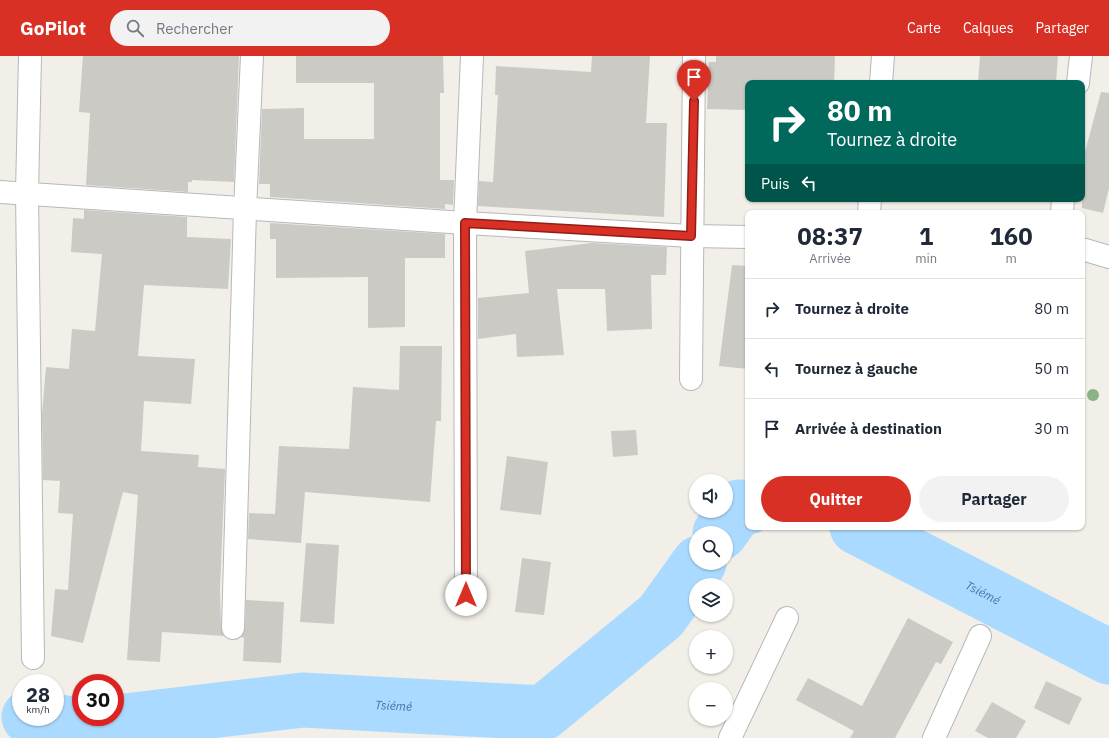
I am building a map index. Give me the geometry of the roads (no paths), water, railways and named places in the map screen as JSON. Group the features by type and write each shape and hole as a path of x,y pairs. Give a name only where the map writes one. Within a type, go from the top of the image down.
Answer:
{"street":[{"path":"30,56 27,193 32,658"},
{"path":"233,628 245,210 252,56"},
{"path":"466,595 465,223 472,56"},
{"path":"691,379 691,236 694,56"},
{"path":"881,80 883,56"},
{"path":"1078,80 1081,56"},
{"path":"0,192 245,210 691,236 745,237"},
{"path":"1085,251 1109,257"},
{"path":"730,738 787,618"},
{"path":"934,738 980,636"}],"waterway":[{"name":"Tsiémé","path":"725,526 739,507 745,507"},
{"name":"Tsiémé","path":"863,530 1109,657"},
{"name":"Tsiémé","path":"64,723 83,726 303,700 543,713 661,616 694,570"}]}
